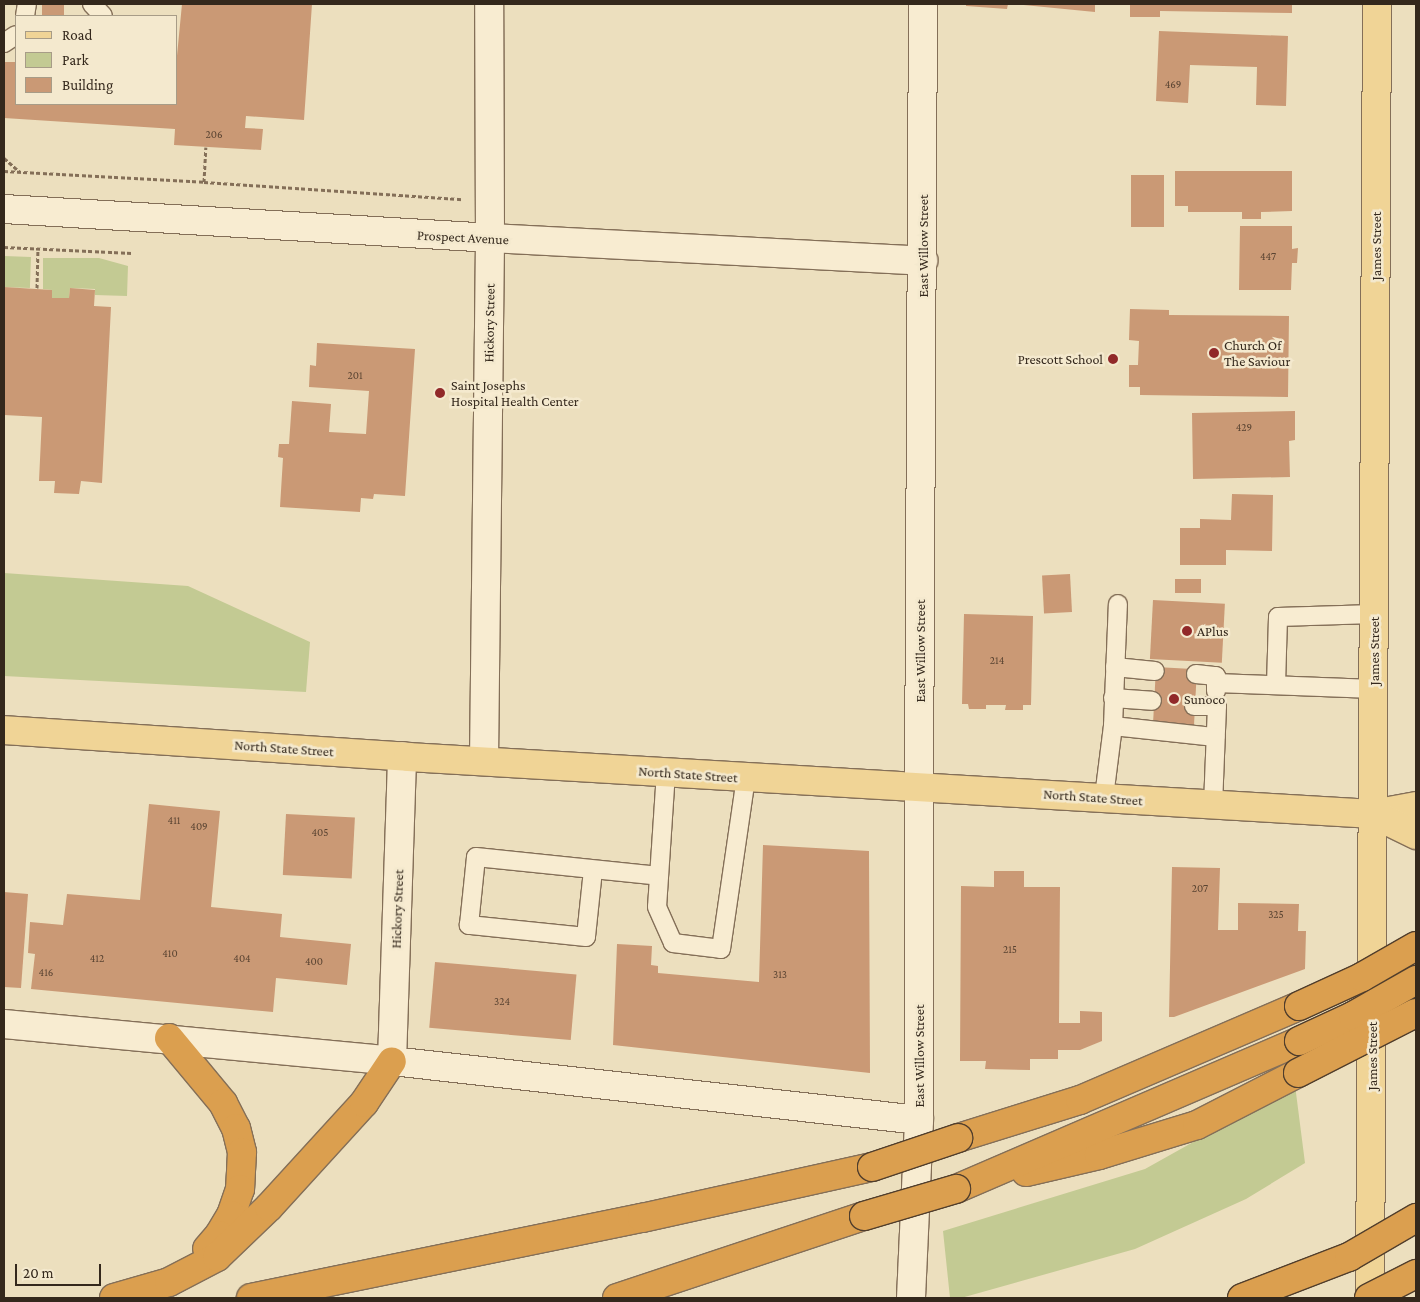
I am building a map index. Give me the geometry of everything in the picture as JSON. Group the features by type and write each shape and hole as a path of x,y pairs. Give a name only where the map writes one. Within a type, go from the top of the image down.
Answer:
{"highway":[{"path":"252,1298 642,1218 872,1167 1080,1100 1299,1006 1362,977 1416,946"},
{"path":"956,1188 1299,1041 1353,1016 1416,980"},
{"path":"617,1298 864,1216 956,1188 1099,1155 1197,1125 1416,1013"},
{"path":"169,1038 223,1103 236,1128 242,1152 240,1188 231,1215 220,1235 189,1272"},
{"path":"114,1298 169,1282 217,1257 269,1207 364,1103 392,1061"},
{"path":"1242,1298 1348,1257 1416,1218"},
{"path":"1370,1298 1416,1274"}],"main road":[{"name":"James Street","path":"1370,1298 1377,4"},
{"name":"North State Street","path":"4,730 484,762 1373,814 1416,806"},
{"name":"North State Street","path":"1373,814 1416,835"}],"street":[{"name":"Hickory Street","path":"484,762 490,238 489,4"},
{"name":"East Willow Street","path":"911,1298 919,1120 923,4"},
{"name":"Prospect Avenue","path":"4,209 923,261"},
{"name":"Hickory Street","path":"392,1061 402,756"},
{"path":"4,1024 169,1038 392,1061 919,1120"}],"lane":[{"path":"92,4 102,15"},
{"path":"4,43 15,36"},
{"path":"1104,797 1113,726 1118,604"},
{"path":"1276,685 1278,617 1374,614"},
{"path":"1115,667 1155,671"},
{"path":"1196,674 1216,676 1214,805"},
{"path":"1216,683 1374,689"},
{"path":"1113,698 1152,700"},
{"path":"1194,706 1217,706"},
{"path":"1113,726 1215,737"},
{"path":"666,772 657,907 673,943 721,950 746,777"},
{"path":"594,870 586,937 469,925 476,856 659,876"}],"path":[{"path":"204,182 206,147"},
{"path":"4,158 20,172"},
{"path":"4,171 490,201"},
{"path":"4,247 132,253"},
{"path":"37,288 38,248"}],"green space":[{"path":"4,256 31,257 30,288 4,287"},
{"path":"43,258 99,258 128,266 127,296 95,295 95,289 70,288 69,298 52,298 52,290 43,289"},
{"path":"4,573 188,586 310,642 306,692 4,676"},
{"path":"1295,1085 1305,1163 1246,1199 1135,1249 961,1298 950,1298 943,1231 1145,1169"}],"building":[{"path":"42,4 64,4 64,15 42,15"},
{"path":"182,4 312,4 304,120 246,116 245,128 263,129 261,150 174,145 175,129 4,118 4,62 15,62 15,105 178,105 178,45"},
{"path":"966,4 1008,4 1007,9 966,6"},
{"path":"1013,4 1095,4 1095,12"},
{"path":"1130,4 1292,4 1292,13 1160,11 1160,17 1130,17"},
{"path":"1159,31 1288,36 1286,106 1256,105 1257,67 1190,65 1188,103 1156,101"},
{"path":"1175,171 1292,171 1292,211 1261,212 1261,219 1242,219 1242,212 1188,212 1188,206 1175,206"},
{"path":"1131,175 1164,175 1164,227 1131,227"},
{"path":"1240,226 1292,226 1292,249 1298,248 1297,263 1292,263 1291,290 1239,290"},
{"path":"4,287 52,290 52,298 69,298 70,288 95,290 94,306 111,307 102,483 81,481 79,494 54,493 55,481 39,481 42,417 4,415"},
{"name":"Church Of The Saviour","path":"1130,309 1169,310 1169,315 1289,316 1288,397 1140,395 1140,387 1129,387 1129,365 1138,365 1139,341 1129,340"},
{"path":"317,343 415,349 405,496 374,494 373,499 361,498 360,512 280,507 283,458 278,457 279,444 289,444 292,401 331,404 329,432 366,434 369,391 309,387 310,365 316,366"},
{"path":"1295,411 1295,440 1289,441 1290,477 1193,479 1192,413"},
{"path":"1232,494 1273,495 1272,551 1226,550 1226,565 1180,565 1180,528 1200,528 1200,519 1231,520"},
{"path":"1070,574 1072,612 1044,613 1042,575"},
{"path":"1175,579 1201,579 1201,593 1175,593"},
{"name":"APlus","path":"1153,600 1225,604 1222,663 1150,659"},
{"path":"964,614 1033,616 1031,705 1023,705 1023,710 1005,710 1006,705 986,705 986,709 969,709 968,704 962,704"},
{"path":"1156,667 1197,669 1194,727 1153,725"},
{"path":"149,804 220,811 211,907 282,914 280,937 351,944 347,985 276,978 273,1012 31,989 35,954 28,953 30,922 63,925 67,894 140,900"},
{"path":"286,814 355,818 352,879 283,875"},
{"path":"763,845 869,851 870,1073 613,1045 617,944 652,946 651,965 658,966 658,973 759,982"},
{"path":"1172,867 1220,868 1218,930 1238,930 1238,903 1299,904 1298,931 1306,931 1305,969 1174,1017 1169,1017"},
{"path":"994,871 1024,871 1024,887 1060,887 1059,1023 1080,1023 1080,1011 1102,1012 1102,1041 1080,1050 1058,1050 1058,1059 1030,1059 1030,1070 985,1069 986,1061 960,1061 961,886 994,887"},
{"path":"4,892 28,894 21,988 4,987"},
{"path":"435,962 576,974 571,1040 429,1028"}],"place":[{"name":"Church Of The Saviour","path":"1214,353"},
{"name":"Prescott School","path":"1113,359"},
{"name":"Saint Josephs Hospital Health Center","path":"440,393"},
{"name":"APlus","path":"1187,631"},
{"name":"Sunoco","path":"1174,699"}]}
